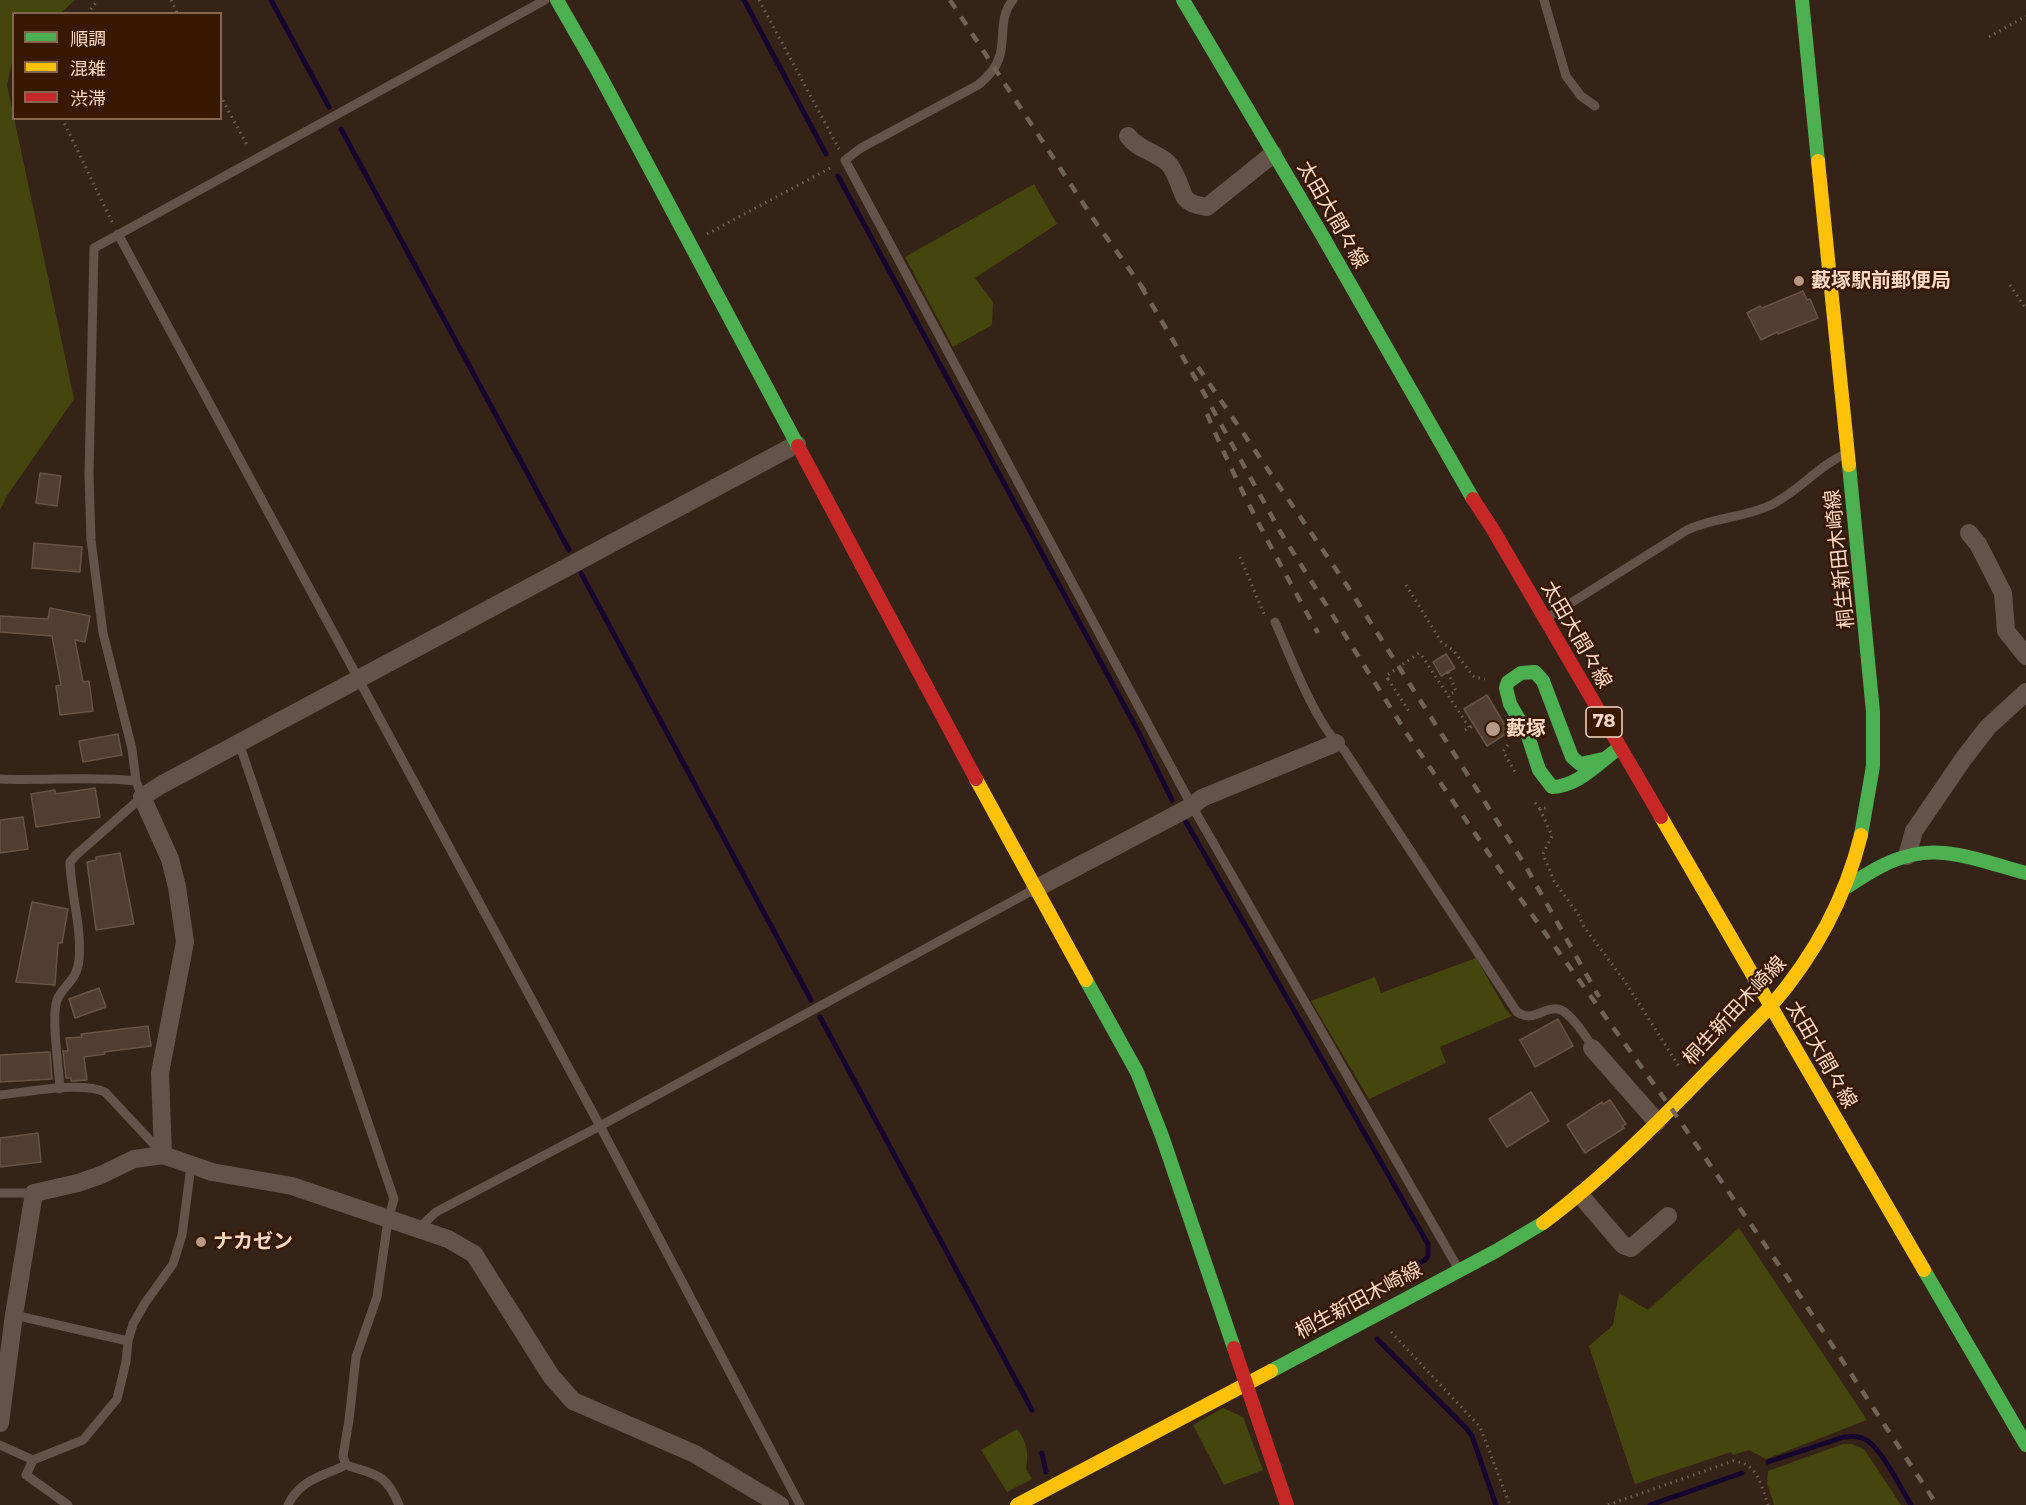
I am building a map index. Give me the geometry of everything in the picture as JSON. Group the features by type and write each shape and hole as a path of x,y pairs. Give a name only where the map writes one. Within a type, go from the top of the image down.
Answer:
{"main road":[{"path":"557,0 596,68 1035,889 1137,1072 1162,1136 1287,1505"},
{"name":"太田大間々線","path":"1183,0 1322,235 1463,485 1492,528 2026,1445"},
{"name":"桐生新田木崎線","path":"1017,1505 1379,1314 1523,1235 1580,1195 1620,1160 1771,1006 1793,980 1827,930 1845,888 1867,807 1874,738 1870,657 1802,0"},
{"path":"1603,759 1580,764 1572,757 1543,681 1535,672 1527,671 1507,682 1505,688 1508,697 1527,733 1532,752 1548,785 1563,787 1590,771 1619,748"},
{"path":"1845,888 1886,865 1907,856 1922,853 1973,860 2026,873"}],"street":[{"path":"1128,136 1139,147 1171,166 1188,202 1207,207 1273,154"},
{"path":"163,1155 160,1073 185,942 177,887 170,859 139,789 161,785 797,444"},
{"path":"1969,533 1978,544 2003,593 2006,631 2026,656"},
{"path":"1907,856 1914,831 1964,758 1988,727 2026,692"},
{"path":"1035,889 1192,806 1202,798 1336,743"},
{"path":"1592,1048 1658,1122"},
{"path":"0,1423 14,1315 34,1193 78,1183 134,1159 163,1155 212,1172 291,1186 448,1239 474,1254 551,1376 573,1401 695,1454 780,1505"},
{"path":"1580,1195 1623,1245 1631,1248 1668,1216"}],"lane":[{"path":"139,789 132,749 103,633 91,529 89,474 94,248 545,0"},
{"path":"1013,0 1005,16 1000,54 988,77 978,85 861,148 845,160 1192,806 1459,1270"},
{"path":"1544,0 1566,76 1581,96 1595,106"},
{"path":"117,234 600,1126 800,1505"},
{"path":"1545,619 1687,530 1699,524 1756,512 1795,490 1828,462 1848,453"},
{"path":"1275,622 1310,699 1336,743 1344,750 1517,1012 1524,1017 1551,1010 1563,1011 1592,1048"},
{"path":"239,743 394,1199 388,1220 377,1297 356,1357 343,1455 346,1465"},
{"path":"0,779 44,781 110,778 139,789"},
{"path":"60,1089 55,1014 57,1002 62,992 70,984 79,963 80,944 70,862 139,789"},
{"path":"419,1228 436,1212 600,1126 1035,889"},
{"path":"0,1095 95,1088 105,1092 163,1155"},
{"path":"68,1505 26,1475 33,1460 83,1440 117,1400 133,1324 173,1264 182,1235 190,1166"},
{"path":"0,1193 34,1193"},
{"path":"14,1315 128,1341"},
{"path":"0,1445 33,1460"},
{"path":"288,1505 307,1481 346,1465 378,1475 392,1488 399,1505"}],"path":[{"path":"89,12 98,0"},
{"path":"690,243 845,160 759,0"},
{"path":"1989,36 2026,16"},
{"path":"222,99 255,160"},
{"path":"63,120 117,234"},
{"path":"2010,285 2026,309"},
{"path":"1240,557 1266,618 1275,622"},
{"path":"1406,585 1442,643 1454,650 1474,677 1485,679"},
{"path":"1410,713 1386,676 1419,653 1469,727"},
{"path":"1447,695 1456,691 1448,672"},
{"path":"1465,730 1475,725"},
{"path":"1540,809 1552,836 1543,854 1554,881 1578,914 1584,927 1624,980 1683,1073"},
{"path":"1379,1314 1389,1329 1480,1427 1510,1505"},
{"path":"1608,1505 1733,1461 1745,1463 1756,1472 1768,1505"}],"shaded area":[{"path":"0,0 75,0 62,12 12,12 12,62 7,85 12,120 14,120 74,399 7,496 0,510"},
{"path":"1034,184 1057,224 975,278 993,302 992,325 953,347 905,257"},
{"path":"1476,958 1506,1010 1512,1016 1440,1047 1446,1063 1369,1099 1311,1001 1375,977 1381,993"},
{"path":"1739,1228 1867,1420 1766,1459 1749,1450 1733,1455 1731,1452 1635,1484 1589,1346 1613,1325 1619,1293 1648,1310"},
{"path":"1223,1408 1243,1417 1263,1470 1224,1485 1193,1425"},
{"path":"1017,1429 1025,1443 1026,1469 1032,1479 1007,1492 981,1450"},
{"path":"1843,1444 1851,1444 1864,1449 1901,1505 1774,1505 1767,1483 1768,1471"}],"building":[{"path":"1803,291 1807,300 1810,299 1818,318 1761,340 1747,313"},
{"path":"40,473 61,476 57,506 36,503"},
{"path":"34,543 82,547 80,572 32,568"},
{"path":"50,608 90,616 85,642 75,640 83,682 89,681 93,711 60,715 56,686 61,685 52,636 0,632 0,616 48,619"},
{"path":"1446,654 1455,668 1441,676 1433,662"},
{"path":"1487,695 1509,732 1487,746 1464,709"},
{"path":"118,734 122,755 83,762 79,741"},
{"path":"95,788 100,817 36,827 31,794 55,790 55,794"},
{"path":"23,817 28,849 0,853 0,820"},
{"path":"120,853 134,924 96,930 87,862 96,860 96,857"},
{"path":"32,902 68,909 62,943 58,943 55,985 16,982"},
{"path":"99,988 106,1007 75,1018 69,999"},
{"path":"1558,1019 1573,1046 1535,1067 1520,1040"},
{"path":"148,1026 151,1046 84,1057 87,1080 71,1081 71,1078 66,1078 63,1051 68,1051 66,1038"},
{"path":"50,1052 52,1079 0,1082 0,1055"},
{"path":"1531,1092 1549,1121 1507,1147 1489,1119"},
{"path":"1610,1100 1626,1124 1622,1126 1624,1128 1585,1153 1567,1125 1602,1102 1603,1104"},
{"path":"38,1133 41,1162 0,1167 0,1138"}],"waterway":[{"path":"271,0 329,107"},
{"path":"744,0 826,154"},
{"path":"341,129 569,550"},
{"path":"838,176 1138,731 1172,800"},
{"path":"581,573 811,1000"},
{"path":"1186,822 1428,1244 1428,1256 1425,1260 1383,1284"},
{"path":"820,1017 1032,1410"},
{"path":"1377,1339 1467,1429 1472,1436 1496,1505"},
{"path":"1768,1462 1844,1437 1862,1438 1880,1453 1911,1505"},
{"path":"1042,1453 1046,1472"},
{"path":"1650,1505 1742,1473"}],"railway":[{"path":"950,0 1094,220 1145,291"},
{"path":"1141,286 1201,388 1281,533 1407,734 1502,873 1671,1108 1794,1287 1937,1505"},
{"path":"1198,367 1348,587 1525,865 1599,997"},
{"path":"1207,414 1246,498 1318,633"}],"traffic: fast":[{"path":"557,0 596,68 798,446"},
{"path":"1183,0 1322,235 1473,499"},
{"path":"1802,0 1818,161"},
{"path":"1849,465 1873,712 1873,766 1861,835"},
{"path":"1603,759 1580,764 1572,757 1543,681 1535,672 1521,673 1508,682 1506,688 1510,704 1527,733 1539,770 1552,787 1562,786 1580,778 1619,748"},
{"path":"1845,888 1894,860 1926,853 1955,854 2026,873"},
{"path":"1086,980 1137,1072 1162,1136 1234,1348"},
{"path":"1271,1371 1496,1251 1543,1223"},
{"path":"1924,1270 2026,1445"}],"traffic: slow":[{"path":"1818,161 1849,465"},
{"path":"976,779 1086,980"},
{"path":"1661,817 1924,1270"},
{"path":"1543,1223 1574,1199 1633,1146 1787,987 1814,947 1837,904 1861,835"},
{"path":"1017,1505 1271,1371"}],"traffic: jam":[{"path":"798,446 976,779"},
{"path":"1473,499 1661,817"},
{"path":"1234,1348 1287,1505"}],"place":[{"name":"藪塚駅前郵便局","path":"1799,281"},
{"name":"藪塚","path":"1493,729"},
{"name":"ナカゼン","path":"201,1242"}]}
